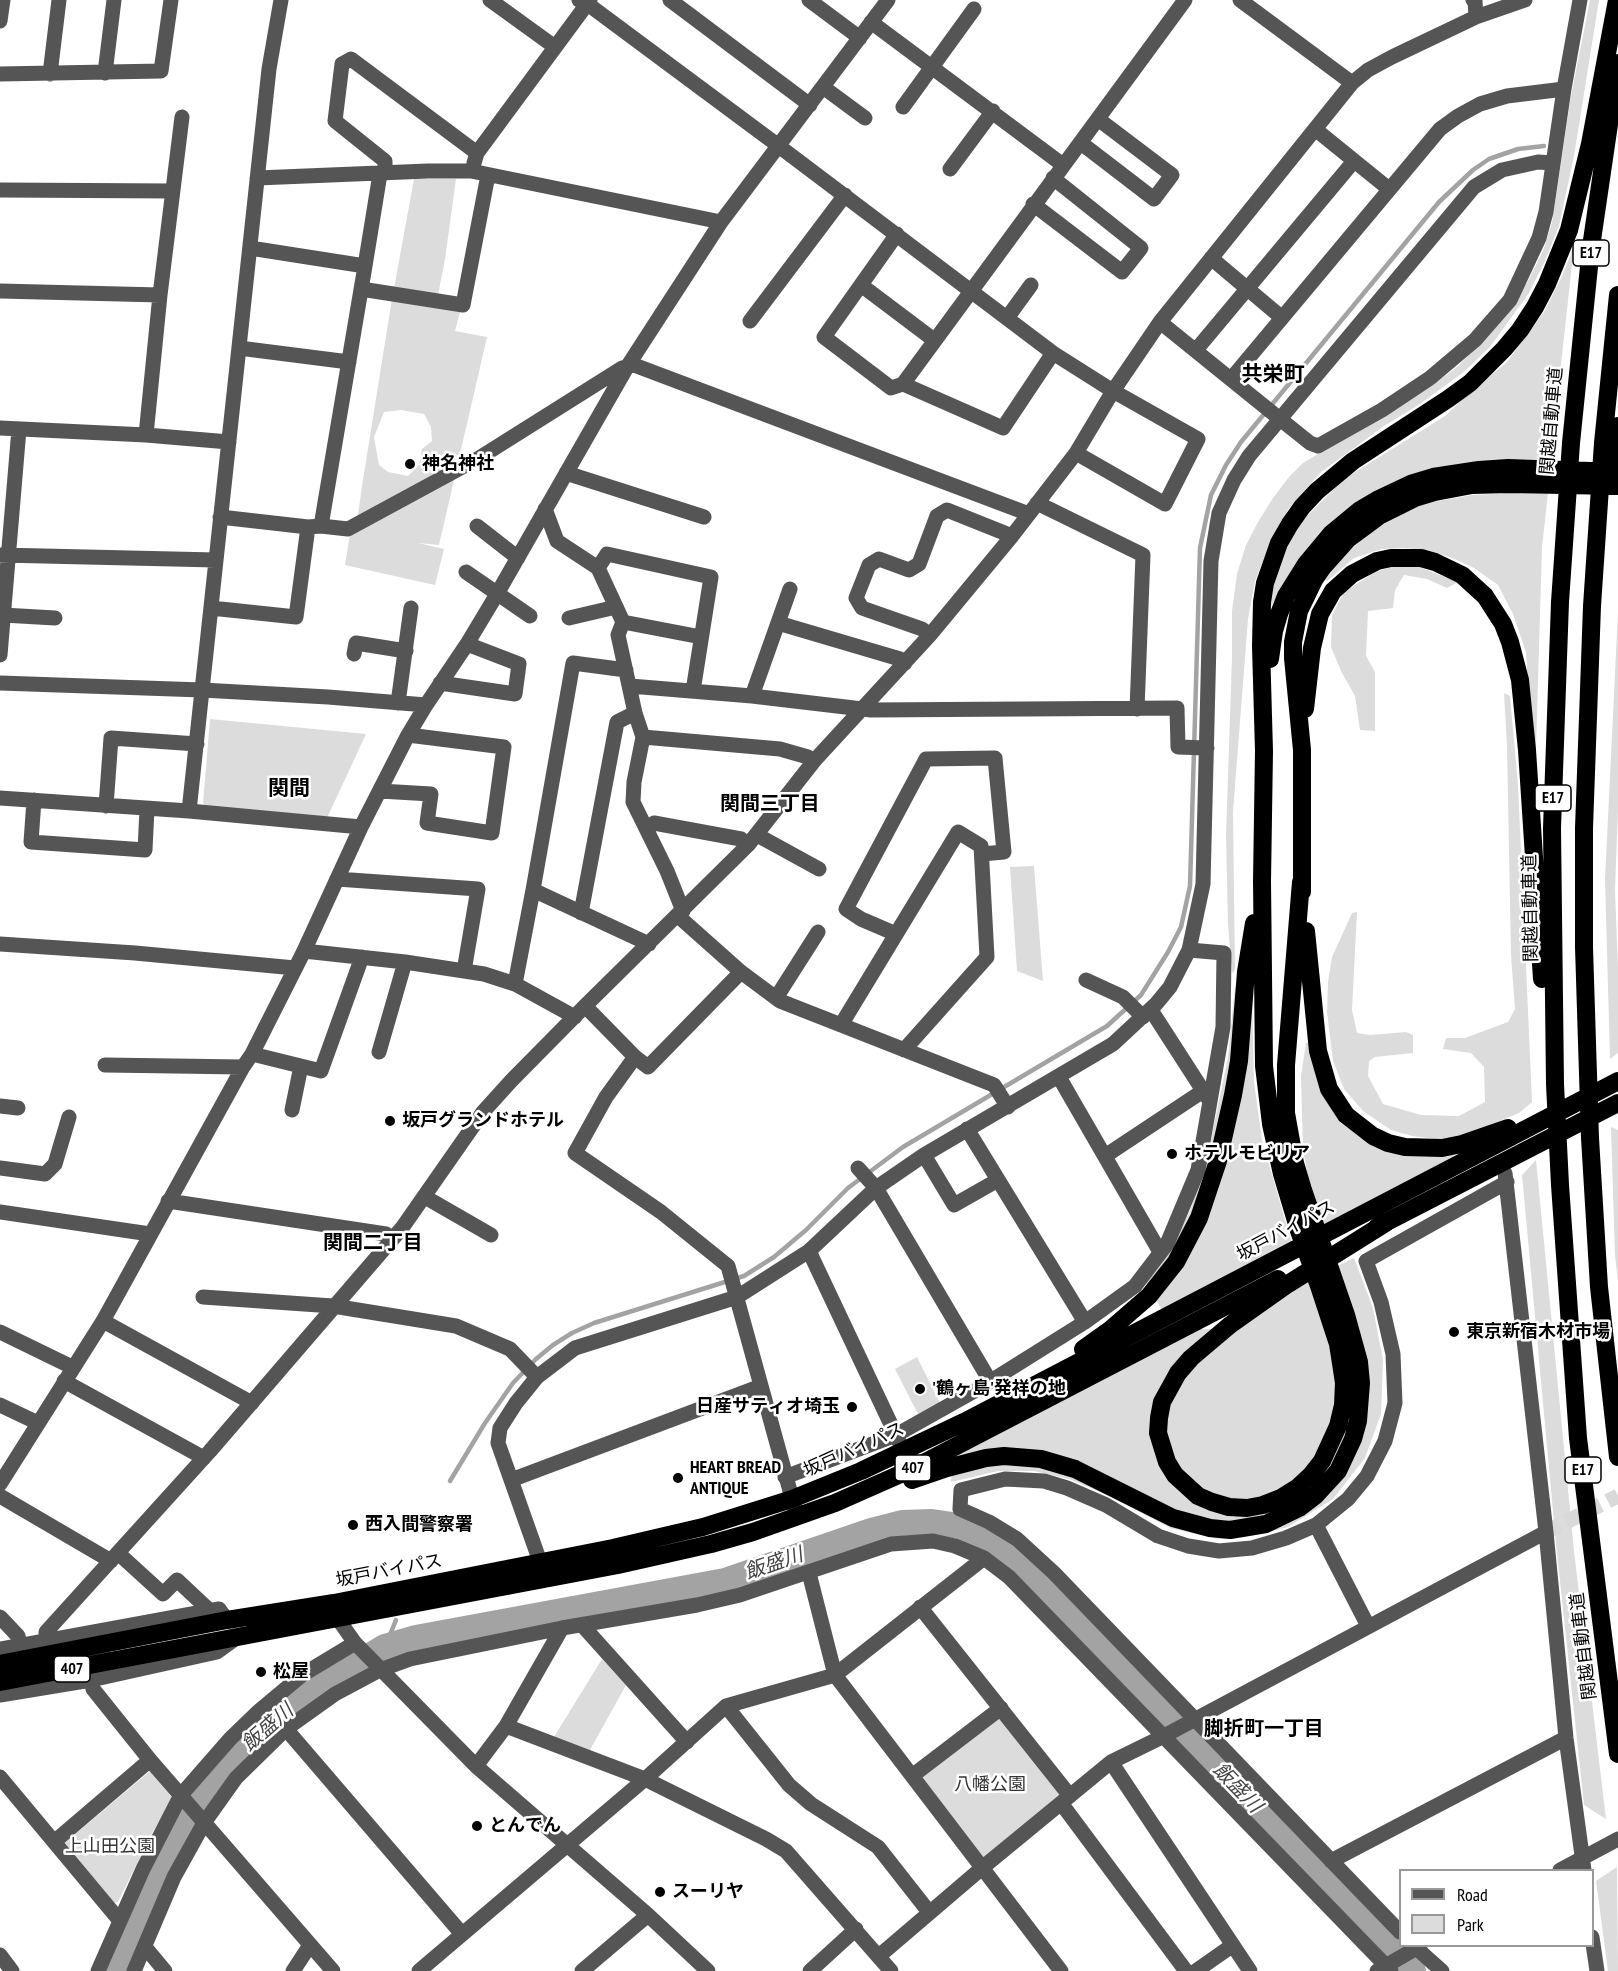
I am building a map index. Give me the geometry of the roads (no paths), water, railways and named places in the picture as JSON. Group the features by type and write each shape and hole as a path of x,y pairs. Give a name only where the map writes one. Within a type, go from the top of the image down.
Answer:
{"highway":[{"path":"797,1517 858,1501 946,1468 1004,1456 1041,1459 1075,1469 1173,1518 1201,1526 1230,1530 1266,1524 1299,1508 1327,1484 1346,1455 1358,1421 1361,1383 1354,1339 1326,1282 1276,1149 1267,1095 1263,1039 1262,602 1268,573 1279,543 1302,507 1317,491 1353,461 1470,383 1504,349 1535,307 1569,230 1590,144 1617,0"},
{"name":"関越自動車道","path":"1618,63 1591,247 1571,443 1555,699 1552,828 1552,1085 1557,1156 1578,1437 1618,1754"},
{"path":"1612,437 1618,295"},
{"name":"E17","path":"1612,437 1587,700 1584,828 1590,1138 1599,1287 1618,1457"},
{"path":"1264,751 1271,651 1279,614 1306,564 1330,534 1360,510 1394,491 1432,477 1455,473 1508,468 1618,472"},
{"path":"1302,750 1293,658 1295,626 1299,611 1314,580 1334,553 1348,540 1397,506 1415,498 1453,488 1509,484 1618,486"},
{"path":"1306,1227 1286,1113 1285,1088 1301,882 1302,750 1309,671 1320,614 1333,591 1364,566 1377,561 1391,558 1421,558 1462,575 1485,596 1503,624 1510,642 1520,680 1523,706 1552,1085"},
{"path":"1001,1402 1093,1343 1129,1314 1163,1280 1189,1240 1209,1188 1229,1114 1239,1061 1248,956 1262,881"},
{"path":"1301,882 1314,1026 1323,1073 1346,1115 1373,1136 1405,1147 1442,1148 1462,1144 1509,1127 1618,1076"},
{"name":"坂戸バイパス","path":"0,1664 143,1646 235,1639 336,1611 543,1571 673,1554 797,1517 872,1487 908,1461 1001,1402 1618,1082"},
{"name":"坂戸バイパス","path":"543,1571 692,1530 908,1461 1387,1222 1618,1103"},
{"path":"1326,1282 1344,1383 1343,1405 1338,1426 1322,1461 1297,1488 1263,1505 1247,1508 1229,1507 1198,1496 1175,1475 1167,1462 1158,1433 1162,1402 1178,1373 1191,1358 1230,1324 1288,1284 1387,1222"},
{"name":"坂戸バイパス","path":"0,1682 143,1646 226,1620 336,1611"}],"street":[{"path":"0,21 3,0"},
{"path":"50,74 59,0"},
{"path":"105,73 114,0"},
{"path":"0,74 161,71 171,0"},
{"path":"189,811 269,69 281,0"},
{"path":"490,0 555,47"},
{"path":"670,0 810,105"},
{"path":"809,0 860,38"},
{"path":"897,234 824,337 891,388 903,384 1185,0"},
{"path":"1240,0 1352,83"},
{"path":"46,1641 46,1632 204,1458 391,1239 425,1197 483,1112 511,1081 752,840 814,761 930,635 1012,536 1076,453 1113,391 1160,322 1352,83 1368,70 1475,4 1525,0"},
{"path":"1160,322 1310,443 1318,446 1430,378 1475,340 1510,300 1539,238 1546,212 1580,0"},
{"path":"471,171 477,153 586,2 1053,353 1113,391 1198,439 1165,504 1076,453"},
{"path":"0,1484 103,1321 248,1060 304,951 361,827 408,735 497,594 627,367 721,222 860,38 881,2"},
{"path":"903,107 974,9"},
{"path":"871,22 993,111 1062,165"},
{"path":"211,608 296,617 349,362 385,161 335,121 342,64 351,59 477,153"},
{"path":"823,87 865,118"},
{"path":"1231,379 1440,129 1480,104 1507,96 1564,89"},
{"path":"950,170 993,111"},
{"path":"146,435 160,295 183,117"},
{"path":"1081,143 1154,199 1172,175 1098,119"},
{"path":"1315,129 1389,189"},
{"path":"1196,350 1354,161"},
{"path":"543,1571 498,1443 500,1428 537,1377 575,1348 737,1298 809,1251 876,1188 924,1155 1113,1044 1147,1013 1170,987 1189,950 1203,884 1211,561 1219,513 1234,480 1249,456 1474,187 1502,170 1538,162 1553,163"},
{"path":"257,178 471,171 721,222"},
{"path":"362,289 463,305 488,175"},
{"path":"1034,204 1122,272 1141,248 1053,178"},
{"path":"0,190 173,191"},
{"path":"750,321 845,195"},
{"path":"250,248 365,266"},
{"path":"1211,258 1281,317"},
{"path":"861,285 934,340"},
{"path":"1007,318 1032,285"},
{"path":"0,291 160,295"},
{"path":"239,348 349,362"},
{"path":"903,384 1003,428 1053,353"},
{"path":"220,517 348,529 479,459 622,368 634,365 1033,508 1143,555 1137,709"},
{"path":"0,428 146,435 229,442"},
{"path":"0,655 6,485 19,429"},
{"path":"566,473 704,517"},
{"path":"545,509 557,542 598,568 623,622 618,635 635,713 643,737 634,782 633,802 667,871 680,913 741,972 776,998 994,1085 1008,1107"},
{"path":"930,635 922,629 862,608 856,598 869,565 879,559 909,570 919,564 937,516 947,510 1012,536"},
{"path":"477,526 518,558"},
{"path":"598,568 607,554 711,577 693,691"},
{"path":"4,555 216,560"},
{"path":"466,572 531,616"},
{"path":"752,696 790,589"},
{"path":"569,618 616,607"},
{"path":"398,703 411,608"},
{"path":"3,615 55,618"},
{"path":"623,622 701,637"},
{"path":"778,623 900,659 905,663"},
{"path":"354,654 356,643 406,651"},
{"path":"440,683 515,694 519,664 467,644"},
{"path":"515,984 573,663 626,670"},
{"path":"0,683 202,690 426,705"},
{"path":"630,686 752,696 862,709 1178,708 1178,747 1207,748"},
{"path":"581,913 617,722 635,713"},
{"path":"380,791 431,794 427,823 492,833 504,747 408,735"},
{"path":"643,737 780,749 814,761"},
{"path":"106,806 111,738 197,744"},
{"path":"896,934 861,919 846,909 926,759 995,758 1004,852 982,854"},
{"path":"0,798 189,811 361,827"},
{"path":"34,800 31,842 42,843 145,850 147,809"},
{"path":"646,828 654,824 665,825 752,840 819,869"},
{"path":"841,1025 958,831 981,846 987,957 904,1050"},
{"path":"337,879 478,889 465,971"},
{"path":"533,890 649,944"},
{"path":"776,998 818,932"},
{"path":"0,944 135,953 295,968"},
{"path":"785,1478 896,1434 990,1381 1085,1322 1135,1286 1167,1244 1198,1170 1207,1097 1223,1027 1224,953 1189,950"},
{"path":"304,951 465,971 484,974 515,984 580,1012 648,1067 741,972"},
{"path":"105,1065 248,1060 301,1066 321,1071 362,957"},
{"path":"379,1052 405,962"},
{"path":"1086,980 1123,997 1147,1013 1207,1097"},
{"path":"634,1057 606,1097 574,1153 662,1212 728,1266 797,1517"},
{"path":"292,1110 301,1066"},
{"path":"1059,1077 1160,1252"},
{"path":"1105,1156 1207,1097"},
{"path":"0,1106 18,1108"},
{"path":"0,1168 45,1174 55,1164 69,1117"},
{"path":"967,1129 1085,1322"},
{"path":"924,1155 954,1205 998,1180"},
{"path":"1503,1162 1546,1532 1566,1738 1583,1865"},
{"path":"858,1168 876,1188 990,1381"},
{"path":"1399,1930 1054,1573 1017,1539 989,1522 960,1509 961,1490 1005,1479 1044,1481 1106,1505 1158,1536 1188,1546 1220,1551 1252,1548 1287,1538 1316,1525 1348,1499 1367,1476 1385,1441 1395,1403 1393,1354 1381,1302 1366,1262 1507,1182"},
{"path":"425,1197 491,1235"},
{"path":"168,1201 386,1234 391,1239"},
{"path":"0,1212 150,1234"},
{"path":"809,1251 908,1461"},
{"path":"203,1297 333,1306 456,1326 510,1349 537,1377"},
{"path":"103,1321 252,1403"},
{"path":"0,1332 72,1367"},
{"path":"64,1381 204,1458"},
{"path":"511,1480 761,1386"},
{"path":"0,1405 38,1423"},
{"path":"0,1496 115,1557 163,1594 177,1580 209,1610"},
{"path":"1316,1525 1368,1626"},
{"path":"879,1956 1111,1762 1546,1532"},
{"path":"134,1971 174,1877 202,1820 236,1778 286,1729 378,1667 562,1628 697,1605 740,1595 891,1544 933,1541 956,1546 984,1558 1009,1577 1385,1969 1416,1947"},
{"path":"419,1971 645,1779 726,1706 835,1675 984,1558"},
{"path":"809,1573 835,1675 1061,1971"},
{"path":"920,1608 1001,1708 1186,1971"},
{"path":"0,1649 209,1610 219,1609 226,1620"},
{"path":"336,1611 357,1646 476,1766 648,1915 708,1971"},
{"path":"0,1617 18,1635 20,1645"},
{"path":"582,1625 687,1742"},
{"path":"476,1766 506,1726 562,1628"},
{"path":"0,1695 91,1680 218,1652 235,1639"},
{"path":"98,1971 143,1869 183,1797 224,1745 259,1711 302,1676 357,1646"},
{"path":"91,1680 93,1689 150,1760 333,1971"},
{"path":"726,1706 789,1785 811,1804 878,1847 929,1912"},
{"path":"912,1776 1001,1708"},
{"path":"506,1726 645,1779 786,1851 891,1971"},
{"path":"286,1729 462,1934"},
{"path":"1331,1861 1566,1738"},
{"path":"54,1842 150,1760"},
{"path":"1111,1762 1250,1971"},
{"path":"0,1777 120,1921"},
{"path":"1565,1869 1583,1865 1618,1839"},
{"path":"582,1971 648,1915"},
{"path":"810,1971 856,1929"},
{"path":"293,1971 310,1945"},
{"path":"1196,1971 1233,1945"},
{"path":"1594,1946 1597,1971"},
{"path":"145,1947 165,1971"},
{"path":"1418,1947 1442,1971"},
{"path":"0,1955 12,1971"}],"waterway":[{"path":"450,1481 485,1423 513,1383 553,1345 594,1323 744,1276 774,1257 806,1230 848,1188 903,1147 1107,1026 1141,995 1181,927 1190,886 1200,548 1211,495 1241,442 1439,202 1473,170 1489,159 1518,149 1544,146"},
{"name":"飯盛川","path":"117,1971 185,1822 205,1791 243,1748 274,1720 307,1694 385,1647 416,1638 725,1581 871,1531 902,1523 932,1522 959,1526 981,1536 1003,1549 1022,1566 1413,1971"},
{"path":"385,1647 396,1620"}],"tunnel":[{"path":"1546,1532 1618,1496"}],"place":[{"name":"神名神社","path":"410,464"},
{"name":"坂戸グランドホテル","path":"390,1121"},
{"name":"ホテルモビリア","path":"1172,1154"},
{"name":"東京新宿木材市場","path":"1454,1332"},
{"name":"'鶴ヶ島'発祥の地","path":"920,1389"},
{"name":"日産サティオ埼玉","path":"852,1407"},
{"name":"HEART BREAD ANTIQUE","path":"678,1478"},
{"name":"西入間警察署","path":"353,1525"},
{"name":"松屋","path":"261,1672"},
{"name":"とんでん","path":"477,1826"},
{"name":"スーリヤ","path":"660,1892"}],"district":[{"name":"共栄町","path":"1273,375"},
{"name":"関間","path":"289,789"},
{"name":"関間三丁目","path":"770,804"},
{"name":"関間二丁目","path":"373,1243"},
{"name":"脚折町一丁目","path":"1264,1729"}],"park label":[{"name":"八幡公園","path":"990,1785"},
{"name":"上山田公園","path":"110,1847"}]}
